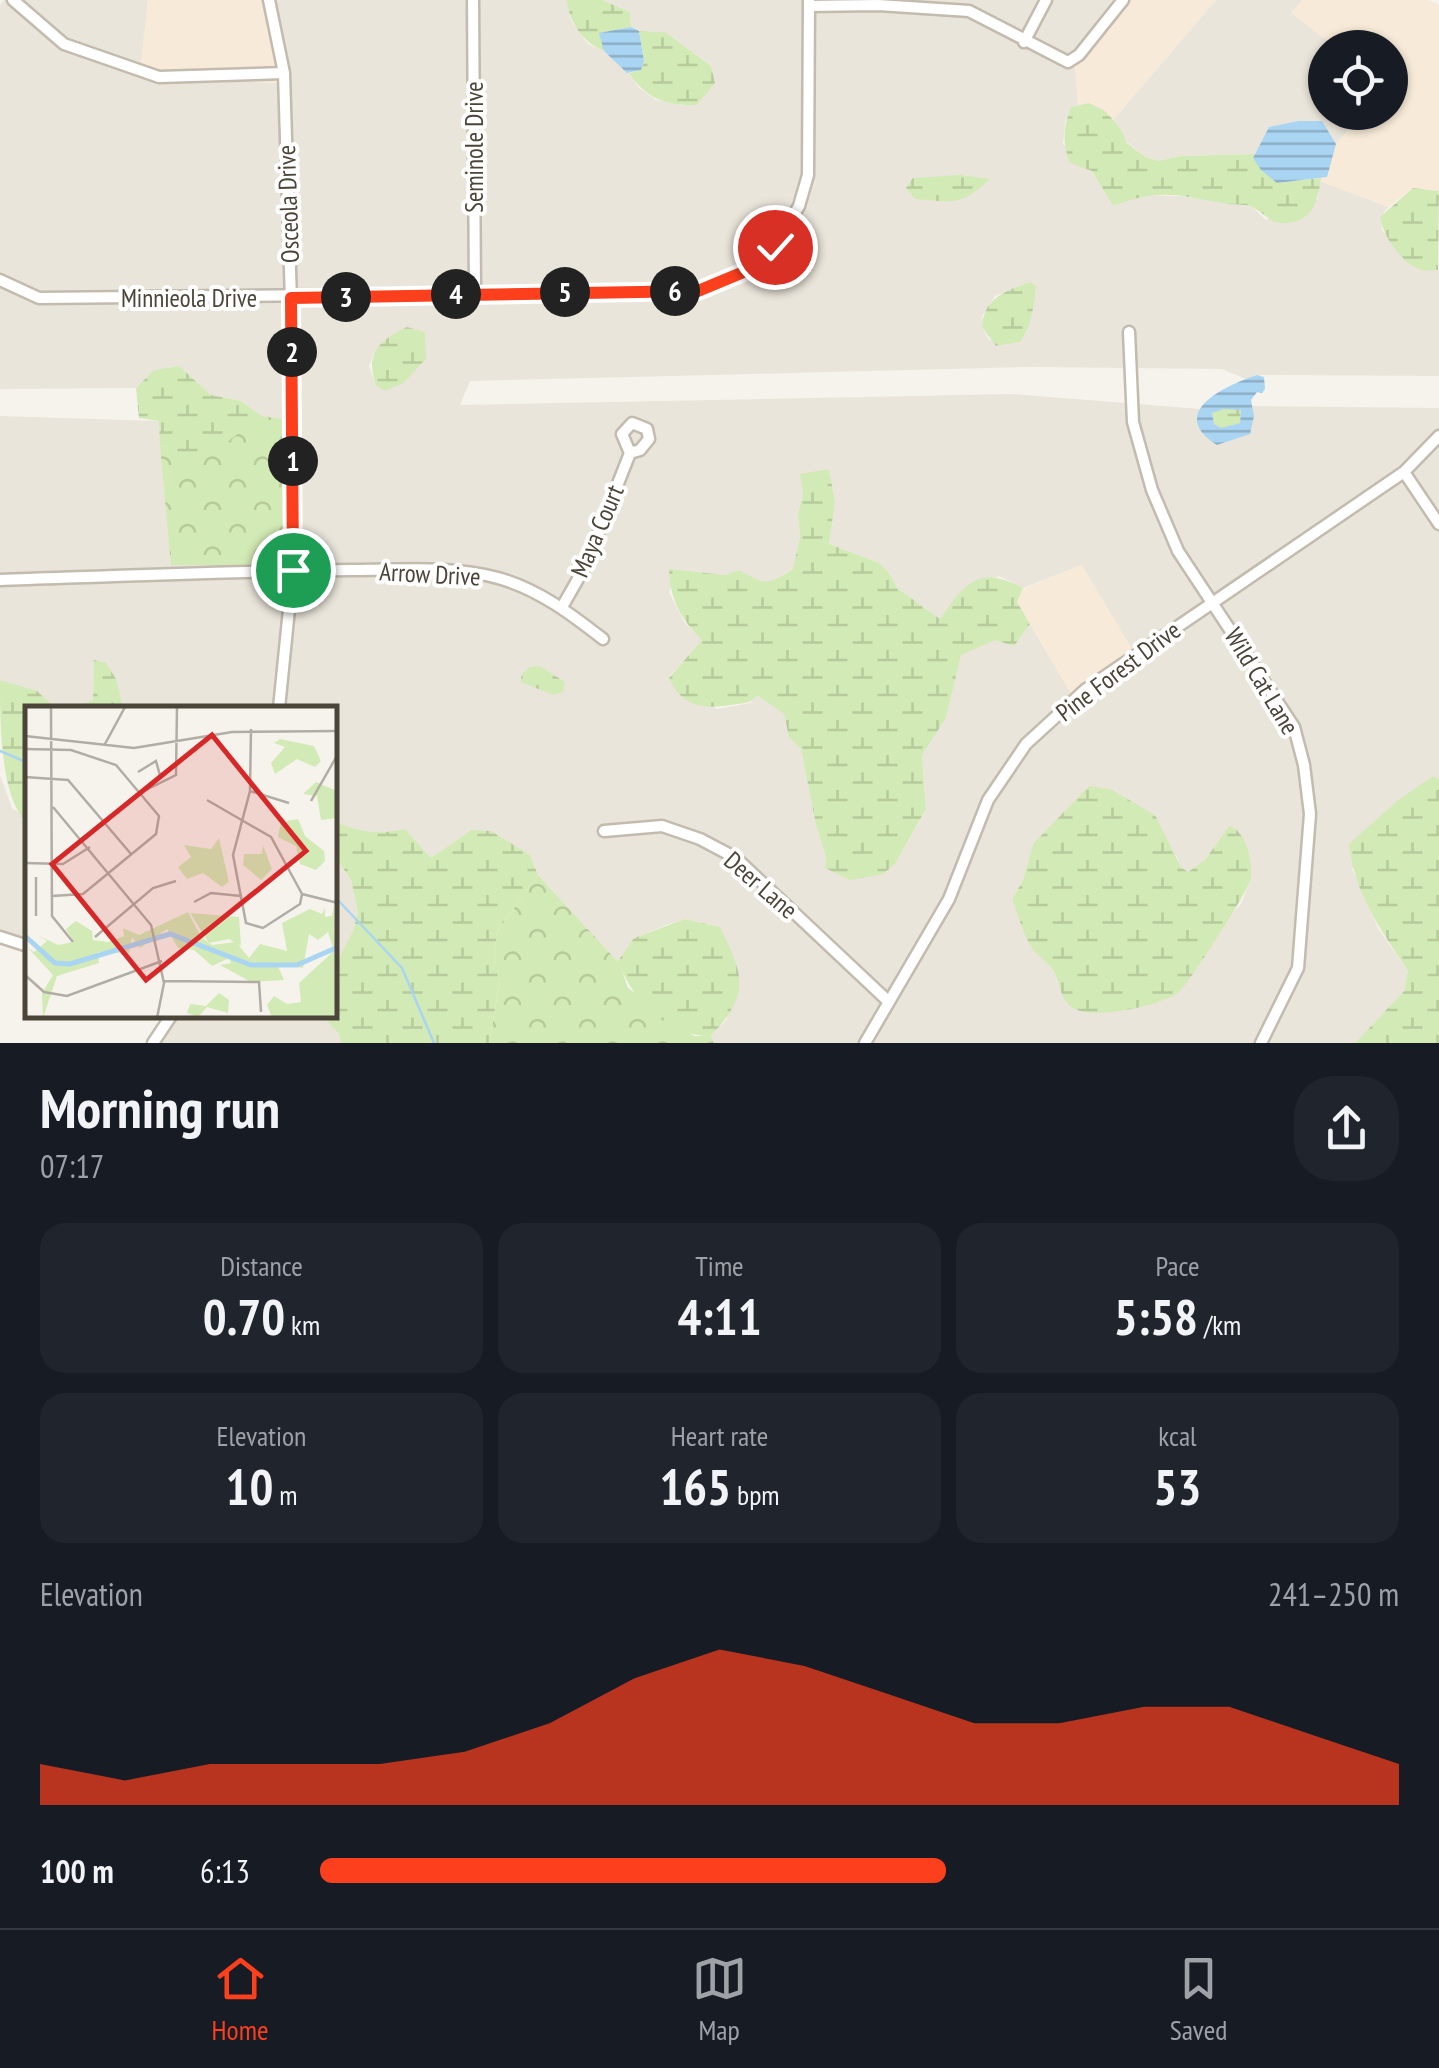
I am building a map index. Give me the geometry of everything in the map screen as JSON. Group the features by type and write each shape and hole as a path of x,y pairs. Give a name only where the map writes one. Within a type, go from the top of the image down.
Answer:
{"street":[{"path":"13,0 64,44 159,77 284,73"},
{"name":"Osceola Drive","path":"269,0 284,73 291,298 293,570 279,706"},
{"name":"Seminole Drive","path":"473,0 475,293"},
{"path":"1024,42 1046,0"},
{"path":"809,3 972,6 1024,42 1068,62 1079,55 1123,0"},
{"name":"Minnieola Drive","path":"0,280 39,298 698,291 746,271 775,247 799,206 808,175 809,3"},
{"name":"Wild Cat Lane","path":"1129,332 1129,381 1141,457 1178,551 1294,726 1310,814 1298,968 1260,1043"},
{"name":"Pine Forest Drive","path":"864,1043 949,900 988,800 1026,744 1085,690 1404,472 1439,436"},
{"name":"Maya Court","path":"562,607 586,565 630,453"},
{"path":"1404,472 1439,524"},
{"name":"Arrow Drive","path":"0,580 293,570 446,570 498,578 562,607 602,640"},
{"name":"Deer Lane","path":"604,830 662,826 700,839 736,858 890,1002"},
{"path":"0,937 25,945"},
{"path":"154,1043 171,1018"}],"shaded area":[{"path":"4,0 148,0 140,77 280,83 290,420 262,416 241,401 211,395 179,366 154,370 136,388 0,389 0,5"},
{"path":"148,0 265,0 280,83 139,77"},
{"path":"274,0 566,0 571,21 588,44 604,51 629,73 639,88 656,100 697,105 714,83 711,66 665,32 631,27 630,12 602,0 1133,0 1082,61 1075,61 1078,105 1071,107 1065,123 1063,144 1092,171 1113,206 1143,195 1200,197 1252,207 1266,220 1318,199 1320,181 1388,207 1381,217 1382,230 1420,270 1439,270 1439,376 1257,375 1246,379 1222,369 1030,367 470,381 460,405 1014,394 1200,409 1217,445 1249,434 1253,406 1439,408 1439,779 1433,776 1352,869 1379,930 1408,971 1404,991 1355,1043 714,1043 711,1036 727,1019 720,927 686,919 669,924 634,938 619,963 538,875 530,855 471,830 431,858 405,829 383,834 338,823 338,706 283,706 297,570 295,297","holes":["1030,282 1033,310 1025,335 989,340 982,327 983,315 995,296","425,332 424,349 376,386 369,366 374,353","829,470 835,502 829,544 877,562 888,571 897,588 940,619 999,576 1023,588 1082,565 1075,700 1030,624 1014,646 995,639 961,654 946,718 922,755 926,810 895,864 883,874 825,868 826,857 801,749 784,714 757,694 750,703 717,709 669,677 703,640 685,623 669,592 679,572 725,575 739,570 758,583 770,582 794,568 800,537 801,475","1229,826 1247,852 1251,879 1241,904 1229,916 1062,995 1054,971 1012,899 1023,880 1033,844 1176,855 1189,873 1205,860"]},
{"path":"1133,0 1216,0 1113,120 1089,103 1078,105 1074,60 1083,61"},
{"path":"1216,0 1302,0 1292,13 1314,30 1308,30 1308,121 1269,127 1255,154 1181,156 1158,161 1144,156 1127,142 1113,120"},
{"path":"1302,0 1428,0 1439,5 1439,191 1413,188 1388,207 1320,181 1327,176 1336,144 1349,130 1408,130 1408,30 1313,30 1291,13"},
{"path":"1327,130 1349,130 1336,144"},
{"path":"0,416 159,421 171,564 289,565 275,706 122,706 119,695 94,661 93,700 78,706 52,705 0,680"},
{"path":"1082,565 1137,657 1075,700 1017,602 1023,589"},
{"path":"0,775 12,808 25,817 25,940 0,932"},
{"path":"338,860 351,880 358,912 338,959"},
{"path":"175,1018 324,1018 339,1034 341,1043 158,1043"}],"green space":[{"path":"566,0 602,0 630,12 631,27 600,33 604,51 578,31"},
{"path":"639,31 665,32 711,66 715,83 697,105 658,99 636,82 629,73 641,70 644,61"},
{"path":"1089,103 1105,111 1127,143 1144,156 1158,161 1181,156 1255,154 1253,158 1277,183 1321,178 1316,201 1303,218 1287,223 1272,220 1250,206 1184,196 1158,195 1113,206 1092,171 1070,163 1066,148 1065,128 1071,107"},
{"path":"959,175 990,179 956,201 915,199 906,188 913,178"},
{"path":"1413,188 1439,191 1438,270 1421,270 1407,261 1394,248 1382,224 1380,217"},
{"path":"1030,282 1036,286 1024,336 1020,342 996,346 982,327 987,309 998,297"},
{"path":"407,327 425,332 426,359 403,383 385,391 376,386 373,357 382,343"},
{"path":"179,366 211,395 241,401 262,416 208,456 160,446 159,421 139,418 136,388 154,370"},
{"path":"1241,409 1240,423 1221,429 1214,424 1211,413"},
{"path":"262,416 290,420 289,565 171,565 160,446 178,451 205,450"},
{"path":"829,469 835,502 829,544 877,562 888,571 897,588 940,619 974,581 1008,581 1023,588 1017,602 1030,624 1014,646 995,640 961,655 946,718 922,755 926,809 895,864 883,874 850,880 825,868 826,857 801,749 789,737 784,714 757,695 743,703 697,705 682,696 669,678 702,640 678,608 669,569 725,575 739,570 766,582 793,569 800,537 800,474"},
{"path":"94,660 106,663 116,679 123,706 78,706 93,700"},
{"path":"540,666 565,682 563,692 553,695 521,682 521,675 530,667"},
{"path":"0,680 37,691 52,705 64,706 25,706 25,820 6,775"},
{"path":"1433,776 1439,779 1439,1043 1355,1043 1404,991 1408,971 1363,895 1349,844 1397,801"},
{"path":"1089,786 1110,789 1155,815 1181,867 1188,872 1205,860 1229,826 1244,840 1251,864 1251,878 1240,900 1178,993 1139,1007 1106,1013 1090,1013 1069,1005 1053,970 1029,943 1012,899 1023,880 1033,844"},
{"path":"338,823 369,831 405,829 431,858 471,830 491,831 530,855 538,875 497,932 494,956 500,981 489,1043 341,1043 339,1034 324,1018 338,1018 338,959 358,912 351,880 338,860"},
{"path":"538,875 619,963 628,988 694,1036 711,1036 714,1043 489,1043 500,982 494,956 497,932"},
{"path":"685,919 720,927 738,972 740,984 733,1007 711,1036 680,1030 653,1013 632,989 618,961 634,938"}],"water":[{"path":"631,27 639,31 644,61 641,70 627,73 604,51 599,33"},
{"path":"1308,121 1308,130 1327,130 1336,144 1327,177 1277,183 1261,170 1253,158 1269,127"},
{"path":"1257,375 1264,377 1265,389 1251,400 1254,416 1250,434 1217,445 1197,422 1199,411 1217,393","holes":["1241,410 1240,423 1221,428 1214,424 1212,413"]}],"waterway":[{"path":"0,751 25,762"},
{"path":"338,900 402,968 434,1043"}],"route":[{"path":"293,570 291,298 698,291 746,271 775,247"}]}
